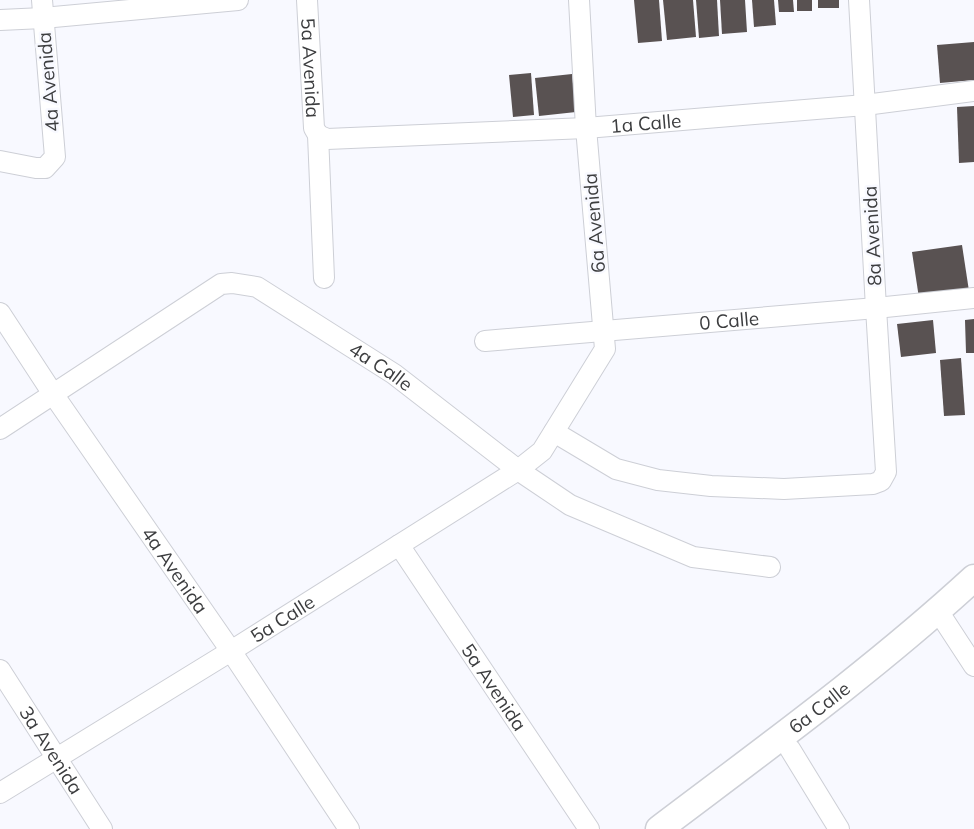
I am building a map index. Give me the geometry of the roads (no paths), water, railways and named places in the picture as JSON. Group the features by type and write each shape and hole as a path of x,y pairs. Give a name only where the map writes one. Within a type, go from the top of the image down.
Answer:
{"main road":[{"name":"6a Calle","path":"684,829 790,750 942,618 974,578"},
{"name":"6a Calle","path":"659,829 830,699 942,618 974,598"}],"street":[{"path":"0,20 43,9 238,0"},
{"name":"5a Avenida","path":"308,0 314,128 318,135 324,278"},
{"name":"6a Avenida","path":"554,432 604,349 586,128 579,0"},
{"name":"8a Avenida","path":"554,432 616,469 658,480 711,486 784,489 873,484 881,481 886,472 859,0"},
{"name":"4a Avenida","path":"0,161 45,168 54,157 43,9"},
{"name":"1a Calle","path":"318,135 327,139 586,128 865,104 974,91"},
{"name":"4a Calle","path":"0,429 221,284 241,284 257,287 394,374 518,470 570,505 693,557 770,568"},
{"name":"0 Calle","path":"484,341 974,298"},
{"name":"4a Avenida","path":"0,313 53,394 231,651 349,829"},
{"name":"5a Calle","path":"0,793 231,651 518,470 542,451 554,432"},
{"name":"5a Avenida","path":"399,545 589,829"},
{"path":"942,618 974,666"},
{"name":"3a Avenida","path":"0,670 102,829"},
{"path":"790,750 839,829"}]}
